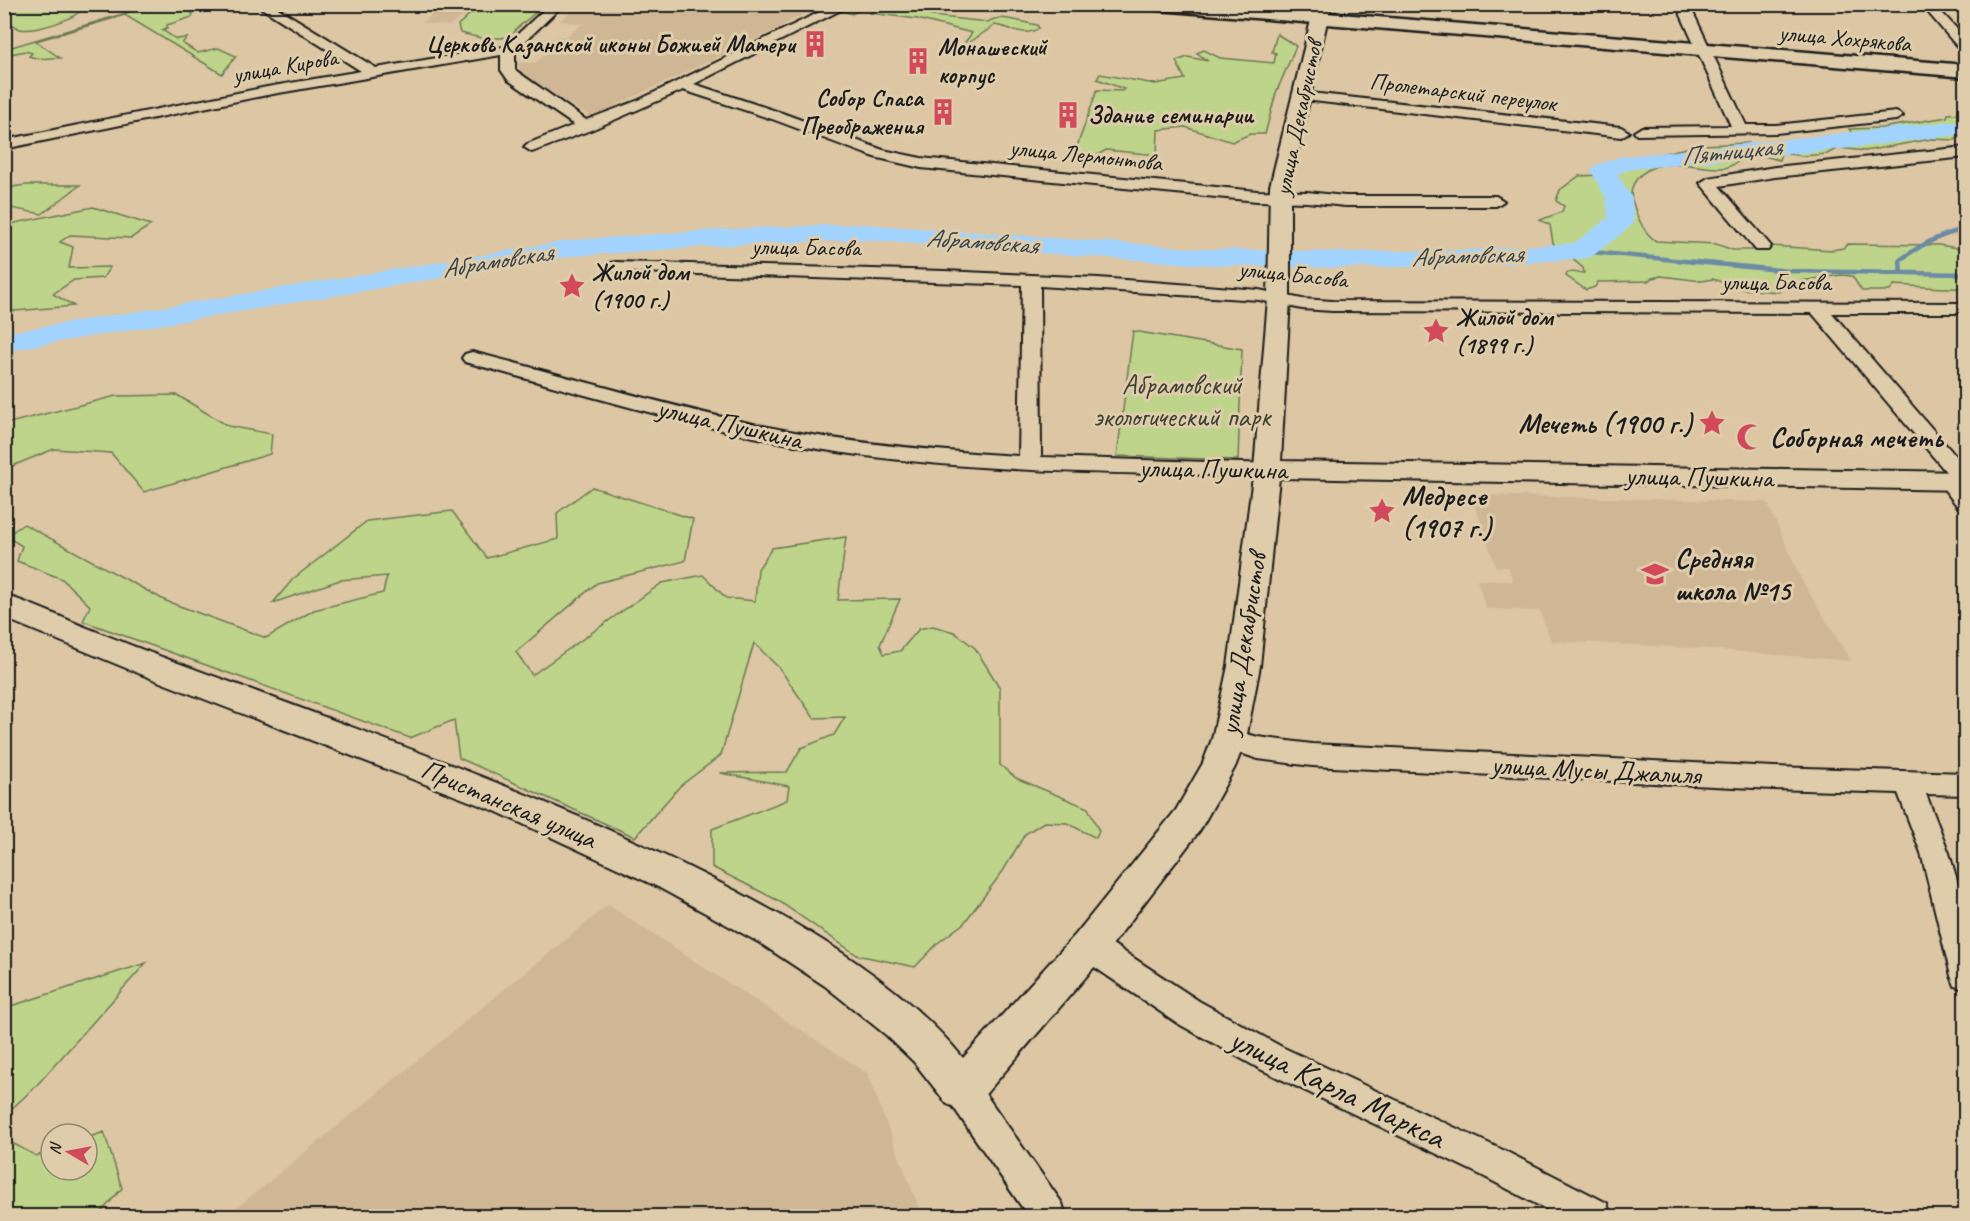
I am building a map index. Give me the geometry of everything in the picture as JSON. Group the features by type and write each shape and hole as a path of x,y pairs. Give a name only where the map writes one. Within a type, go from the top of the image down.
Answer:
{"main road":[{"name":"улица Хохрякова","path":"1146,4 1322,12 1703,51 1965,71"}],"street":[{"path":"261,4 374,72"},
{"path":"558,4 508,50 508,70 513,77 586,127"},
{"path":"532,147 586,127 683,85 847,4"},
{"path":"1682,4 1741,130"},
{"path":"1927,4 1965,48"},
{"name":"улица Декабристов","path":"962,1090 1089,946 1188,820 1218,767 1229,739 1244,666 1267,469 1279,293 1279,196 1286,156 1322,12"},
{"name":"улица Кирова","path":"4,145 248,95 508,50"},
{"name":"улица Лермонтова","path":"683,85 777,116 879,154 907,161 1241,195 1345,201 1496,201"},
{"name":"Пролетарский переулок","path":"1301,96 1621,132"},
{"path":"1642,132 1776,129 1896,116"},
{"path":"1762,246 1708,183 1775,172 1965,152"},
{"name":"улица Басова","path":"616,267 935,275 1279,293 1302,304 1332,306 1965,308"},
{"path":"1030,462 1031,281"},
{"path":"1817,308 1960,481 1965,502"},
{"name":"улица Пушкина","path":"472,358 725,424 801,440 902,452 1030,462 1267,469 1960,481"},
{"name":"Пристанская улица","path":"4,606 176,676 459,780 537,812 639,859 783,937 854,985 886,1009 929,1049 962,1090"},
{"name":"улица Мусы Джалиля","path":"1229,739 1258,748 1312,755 1965,784"},
{"path":"1907,783 1928,829 1941,869 1965,976"},
{"name":"улица Карла Маркса","path":"1089,946 1188,1012 1271,1058 1484,1158 1594,1216"},
{"path":"962,1090 1049,1216"}],"shaded area":[{"path":"480,4 449,26 422,23 433,14 404,7 382,13 366,5"},
{"path":"579,5 821,5 773,31 591,117 528,79 520,71 518,64 521,62 535,63 549,51 542,50 543,45 558,36 566,37 582,24 560,21"},
{"name":"Средняя школа №15","path":"1471,495 1767,502 1802,581 1851,661 1695,648 1551,641 1540,611 1486,609 1477,580 1513,581 1508,567 1496,567"},
{"path":"608,905 867,1073 922,1216 227,1216"}],"green space":[{"path":"76,4 82,8 72,17 44,27 20,29 5,18 5,5"},
{"path":"156,4 179,4 193,14 192,17 167,25 167,28 162,30 176,39 187,38 182,43 198,53 218,48 236,56 222,74 125,15 36,41 60,58 37,58 29,56 32,53 26,51 5,55 5,49"},
{"path":"854,5 954,5 918,7 932,16 988,22 1005,18 1037,25 1039,28 1023,32 995,25 960,49 972,33 917,19 870,13 878,6 863,8 852,14 843,11"},
{"path":"490,6 509,10 541,8 516,29 512,37 485,39 460,33 458,25 470,14"},
{"path":"1277,34 1296,46 1276,93 1265,134 1250,134 1232,142 1185,127 1158,130 1157,155 1106,150 1088,161 1073,158 1097,90 1122,91 1124,89 1097,79 1100,74 1155,84 1185,79 1176,61 1188,57 1208,61 1197,53 1204,50 1220,58 1274,63 1276,53 1272,52"},
{"path":"1965,113 1965,131 1955,140 1931,139 1865,151 1838,148 1827,154 1803,156 1781,153 1779,160 1753,153 1724,168 1665,165 1644,172 1636,180 1631,193 1639,221 1656,241 1716,244 1733,250 1752,250 1770,246 1832,250 1843,248 1848,244 1939,245 1957,248 1965,253 1965,288 1894,285 1890,291 1862,291 1852,276 1841,275 1801,281 1800,285 1784,286 1779,292 1742,289 1713,279 1702,281 1661,276 1648,281 1598,282 1595,287 1586,290 1566,276 1568,272 1584,273 1583,268 1553,243 1550,225 1540,220 1562,212 1564,206 1556,201 1560,190 1579,176 1602,175 1617,171 1610,167 1612,164 1701,145 1749,143 1768,154 1764,144 1777,145 1793,141 1803,142 1855,136 1849,129 1881,128 1947,117 1948,114"},
{"path":"26,185 80,185 42,214 5,207 5,188"},
{"path":"93,207 151,225 131,238 70,235 60,242 73,247 69,268 110,267 103,278 74,280 53,294 74,306 15,311 5,308 5,225"},
{"name":"Абрамовский экологический парк","path":"1133,331 1242,349 1238,460 1117,456"},
{"path":"177,395 228,426 272,434 270,454 144,492 111,453 54,449 5,469 5,424 116,396"},
{"path":"592,487 693,519 685,561 597,583 516,652 532,675 662,583 703,575 726,598 755,601 758,569 772,548 846,537 838,600 900,599 880,645 884,654 900,651 919,629 933,626 954,632 975,648 1000,688 1000,765 1016,778 1088,808 1099,831 1096,838 1067,823 1044,822 1025,834 1003,871 964,923 939,942 915,967 857,955 777,900 712,867 712,829 787,800 789,786 720,773 787,772 801,748 834,735 845,717 814,718 780,669 754,643 721,755 680,786 635,837 459,758 454,720 410,738 83,621 90,606 62,579 17,561 22,546 6,536 24,524 166,601 266,638 314,610 383,593 387,576 340,580 273,603 293,579 367,521 452,511 487,558 558,539 557,513"},
{"path":"146,963 36,1086 5,1115 5,997 11,1006"},
{"path":"104,1132 122,1188 98,1216 5,1216 5,1139 36,1156 39,1155 39,1182 99,1182 99,1134"}],"waterway":[{"name":"Абрамовская","path":"4,342 573,248 730,237 863,232 1206,257 1344,260 1471,258 1581,251 1621,221 1619,198 1603,171 1628,162 1842,142 1966,127"},
{"path":"1901,273 1900,260 1939,237 1966,229"},
{"name":"Абрамовская","path":"1581,251 1789,271 1901,273"},
{"name":"Абрамовская","path":"1901,273 1966,274"}],"place":[{"name":"Церковь Казанской иконы Божией Матери","path":"815,44"},
{"name":"Монашеский корпус","path":"918,61"},
{"name":"Собор Спаса Преображения","path":"943,112"},
{"name":"Здание семинарии","path":"1068,115"},
{"name":"Жилой дом (1900 г.)","path":"572,286"},
{"name":"Жилой дом (1899 г.)","path":"1436,331"},
{"name":"Мечеть (1900 г.)","path":"1712,423"},
{"name":"Соборная мечеть","path":"1750,437"},
{"name":"Медресе (1907 г.)","path":"1382,511"},
{"name":"Средняя школа №15","path":"1655,574"}],"water label":[{"name":"Пятницкая","path":"1731,151"}]}
